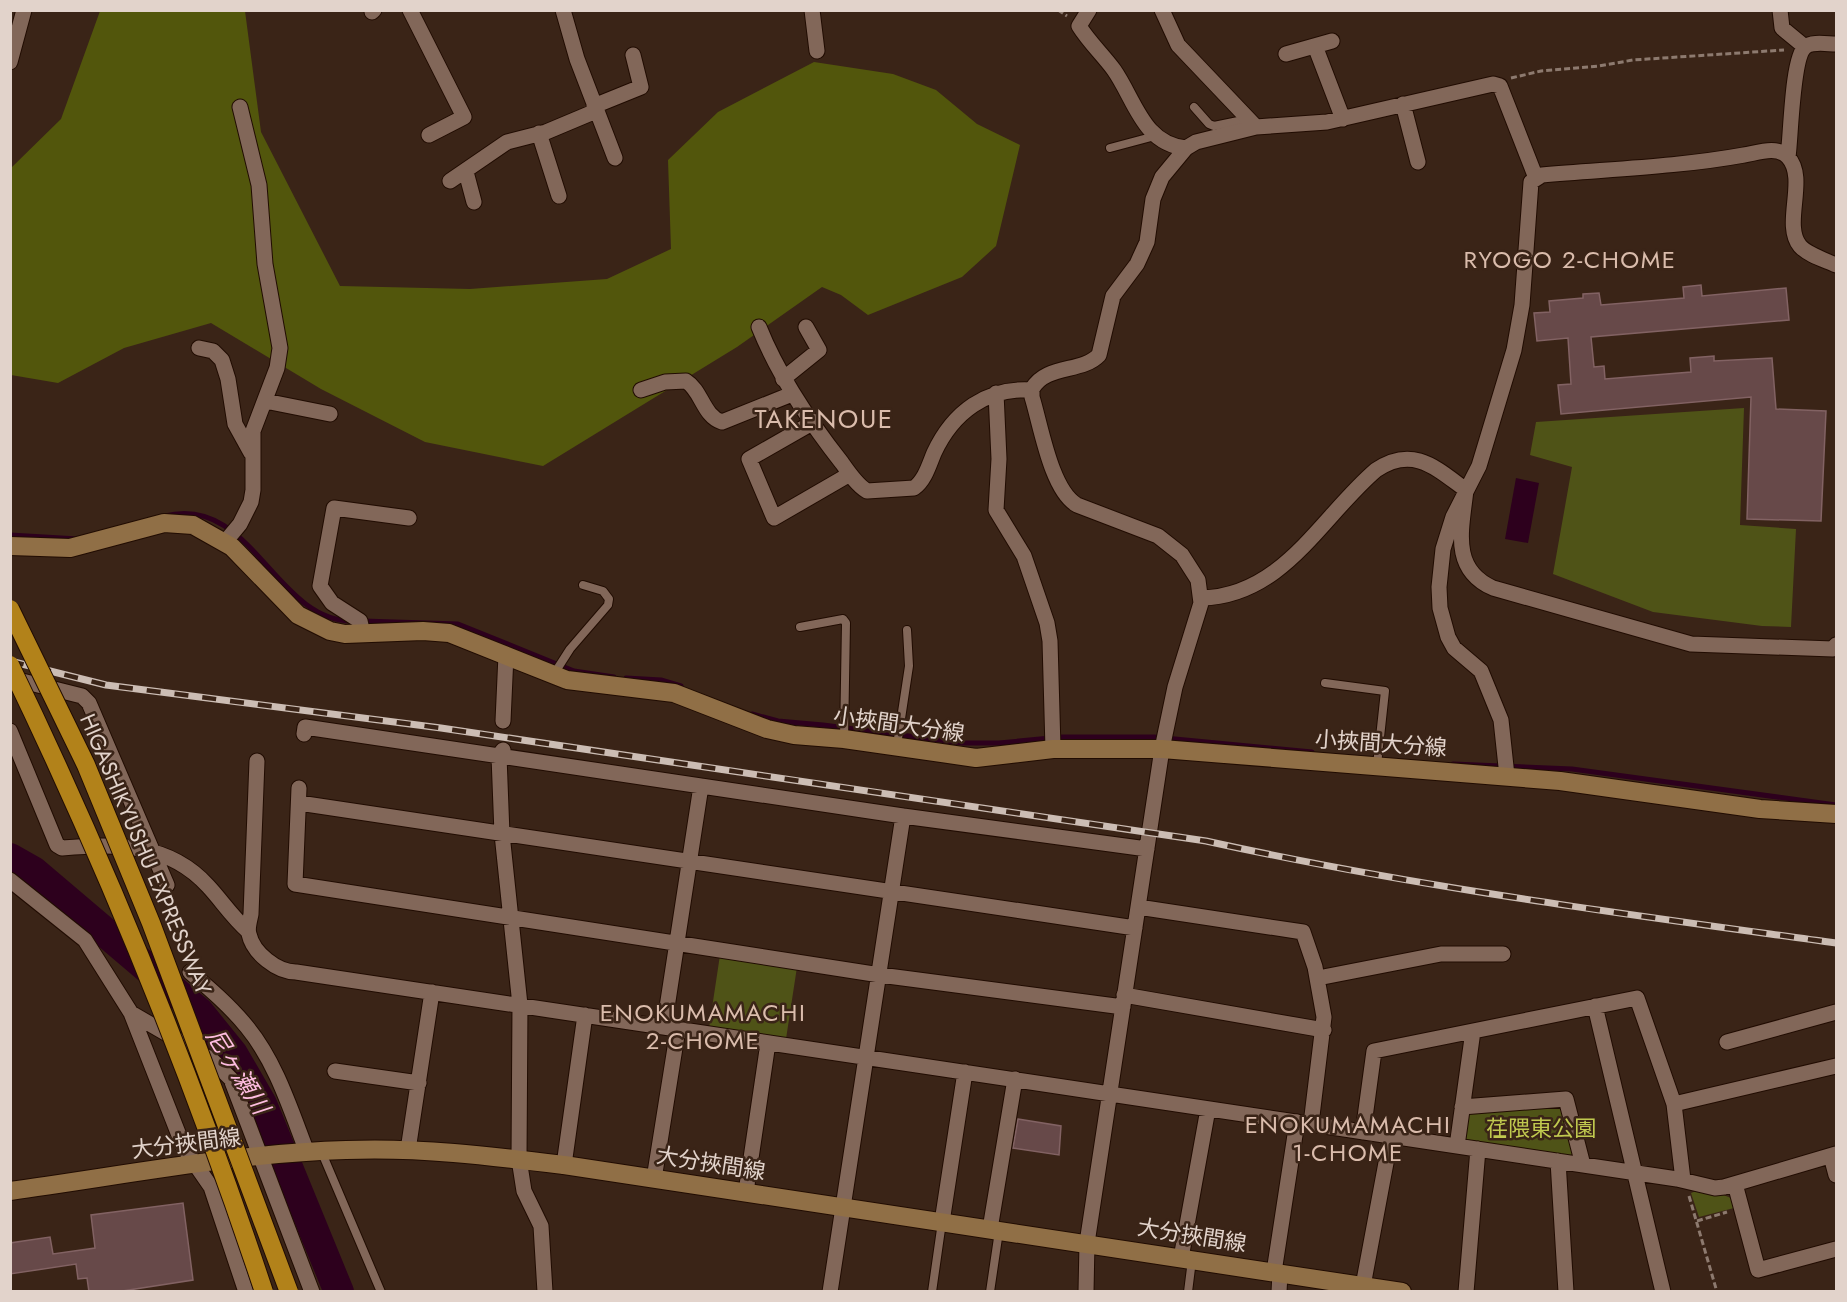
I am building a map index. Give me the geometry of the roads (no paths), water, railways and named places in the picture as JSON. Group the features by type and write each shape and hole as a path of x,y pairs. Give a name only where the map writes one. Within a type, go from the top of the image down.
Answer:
{"highway":[{"name":"HIGASHIKYUSHU EXPRESSWAY","path":"10,609 86,765 147,913 289,1292"},
{"name":"HIGASHIKYUSHU EXPRESSWAY","path":"10,665 67,783 129,933 194,1098 264,1292"}],"main road":[{"name":"小挾間大分線","path":"10,546 70,548 164,523 202,528 226,542 298,615 330,631 363,634 441,631 466,638 553,675 584,683 674,693 782,733 844,739 976,758 1053,748 1162,749 1507,777 1617,788 1761,809 1836,814"},
{"name":"大分挾間線","path":"10,1191 263,1157 314,1152 408,1150 564,1165 1402,1292"}],"street":[{"path":"10,62 24,10"},
{"path":"410,10 464,117 429,135"},
{"path":"563,10 595,108 615,158"},
{"path":"812,10 818,51"},
{"path":"1089,10 1079,27 1114,70 1140,117 1155,136 1174,147 1186,148"},
{"path":"1162,10 1179,45 1252,123"},
{"path":"1780,10 1782,28 1803,49"},
{"path":"1286,54 1332,41"},
{"path":"1836,44 1811,44 1803,49 1793,84 1794,105 1788,157 1795,175 1795,229 1798,241 1808,252 1836,265"},
{"path":"1314,46 1343,119"},
{"path":"450,181 507,142 539,133 641,87 633,55"},
{"path":"1086,1292 1087,1243 1162,749 1176,687 1202,598 1194,571 1182,555 1166,541 1077,506 1066,498 1055,475 1032,390 1035,384 1053,373 1092,361 1099,355 1113,296 1137,264 1147,242 1153,199 1162,177 1186,148 1196,142 1252,123 1316,124 1496,85 1500,86 1536,178"},
{"path":"1403,104 1418,162"},
{"path":"226,542 240,524 254,490 251,453 253,431 277,368 280,348 265,264 259,185 240,107"},
{"path":"539,133 558,196"},
{"path":"1507,777 1503,729 1486,678 1454,648 1444,625 1439,587 1443,549 1459,501 1479,466 1517,336 1522,305 1531,182 1536,178 1714,160 1770,151 1782,152 1788,157"},
{"path":"466,172 474,202"},
{"path":"759,327 792,394 850,474 867,491 914,488 922,480 943,437 960,414 971,405 996,393 1014,389 1032,390"},
{"path":"783,379 819,350 806,327"},
{"path":"199,348 218,354 222,360 228,379 235,424 251,453"},
{"path":"641,390 665,382 686,381 698,392 711,415 722,422 792,394"},
{"path":"996,393 999,459 996,510 1024,556 1047,623 1050,641 1053,748"},
{"path":"265,401 330,414"},
{"path":"812,423 749,459 774,518 850,474"},
{"path":"1202,598 1232,595 1272,574 1298,553 1365,479 1392,460 1407,458 1422,461 1466,490"},
{"path":"1466,490 1462,538 1464,561 1472,575 1493,588 1700,645 1833,649 1836,645"},
{"path":"363,634 360,621 332,603 320,586 334,508 409,518"},
{"path":"503,721 506,655"},
{"path":"10,678 82,696 89,703 167,885"},
{"path":"304,734 305,727 501,753 701,786 1147,849"},
{"path":"10,731 57,845 62,848 103,846 154,851 192,870 248,931 252,942 274,966 284,972 1208,1108 1683,1180 1715,1188 1834,1155 1836,1175"},
{"path":"501,753 502,834 520,1005 519,1159 524,1191 541,1226 545,1292"},
{"path":"248,931 251,914 257,761"},
{"path":"654,1179 671,1028 677,943 701,786"},
{"path":"1135,928 502,834 299,796 295,884 880,975 1124,1001 1324,1030"},
{"path":"830,1292 903,816"},
{"path":"10,880 85,940 131,1013 170,1115 194,1165 211,1187 246,1292"},
{"path":"1138,907 1303,932 1318,978 1324,1030 1304,1123 1277,1273 1279,1292"},
{"path":"1318,978 1441,954 1503,954"},
{"path":"190,972 226,1004 248,1028 314,1152"},
{"path":"408,1150 432,992"},
{"path":"1363,1132 1374,1051 1637,998 1674,1104 1683,1180"},
{"path":"1595,1006 1663,1292"},
{"path":"1727,1042 1836,1012"},
{"path":"131,1013 212,1060 231,1079 263,1157 312,1292"},
{"path":"564,1165 585,1015"},
{"path":"1457,1146 1473,1031"},
{"path":"746,1192 768,1042"},
{"path":"1674,1104 1836,1066"},
{"path":"335,1071 418,1083"},
{"path":"942,1222 965,1072"},
{"path":"995,1230 1015,1079"},
{"path":"1462,1107 1566,1098 1583,1165"},
{"path":"1187,1259 1208,1108"},
{"path":"1369,1288 1391,1136"},
{"path":"1466,1292 1478,1149"},
{"path":"1558,1161 1566,1292"},
{"path":"1735,1184 1758,1270 1836,1249"}],"lane":[{"path":"1194,107 1209,124 1214,126 1252,123"},
{"path":"1110,148 1155,136"},
{"path":"553,675 570,649 608,605 609,599 603,591 583,585"},
{"path":"800,627 843,619 846,623 844,739"},
{"path":"897,747 909,666 907,630"},
{"path":"1325,684 1385,691 1377,766"},
{"path":"314,1152 381,1292"},
{"path":"932,1292 942,1222"},
{"path":"990,1292 995,1230"},
{"path":"1187,1259 1188,1292"}],"waterway":[{"path":"165,516 195,514 220,523 242,540 303,602 326,616 353,621"},
{"path":"10,535 78,539"},
{"path":"363,621 458,624 574,671 614,677"},
{"path":"626,678 661,680 681,686"},
{"path":"752,714 778,721 963,743 999,743 1061,737 1154,737 1312,752"},
{"path":"1453,764 1572,769 1836,805"},
{"name":"尼ヶ瀬川","path":"10,858 33,871 199,1012 233,1054 262,1104 339,1292"}],"railway":[{"path":"10,661 106,685 441,728 1206,841 1441,886 1836,943"}],"district":[{"name":"RYOGO 2-CHOME","path":"1570,259"},
{"name":"TAKENOUE","path":"824,419"},
{"name":"ENOKUMAMACHI 2-CHOME","path":"703,1026"},
{"name":"ENOKUMAMACHI 1-CHOME","path":"1348,1138"}],"park label":[{"name":"荏隈東公園","path":"1541,1128"}]}
